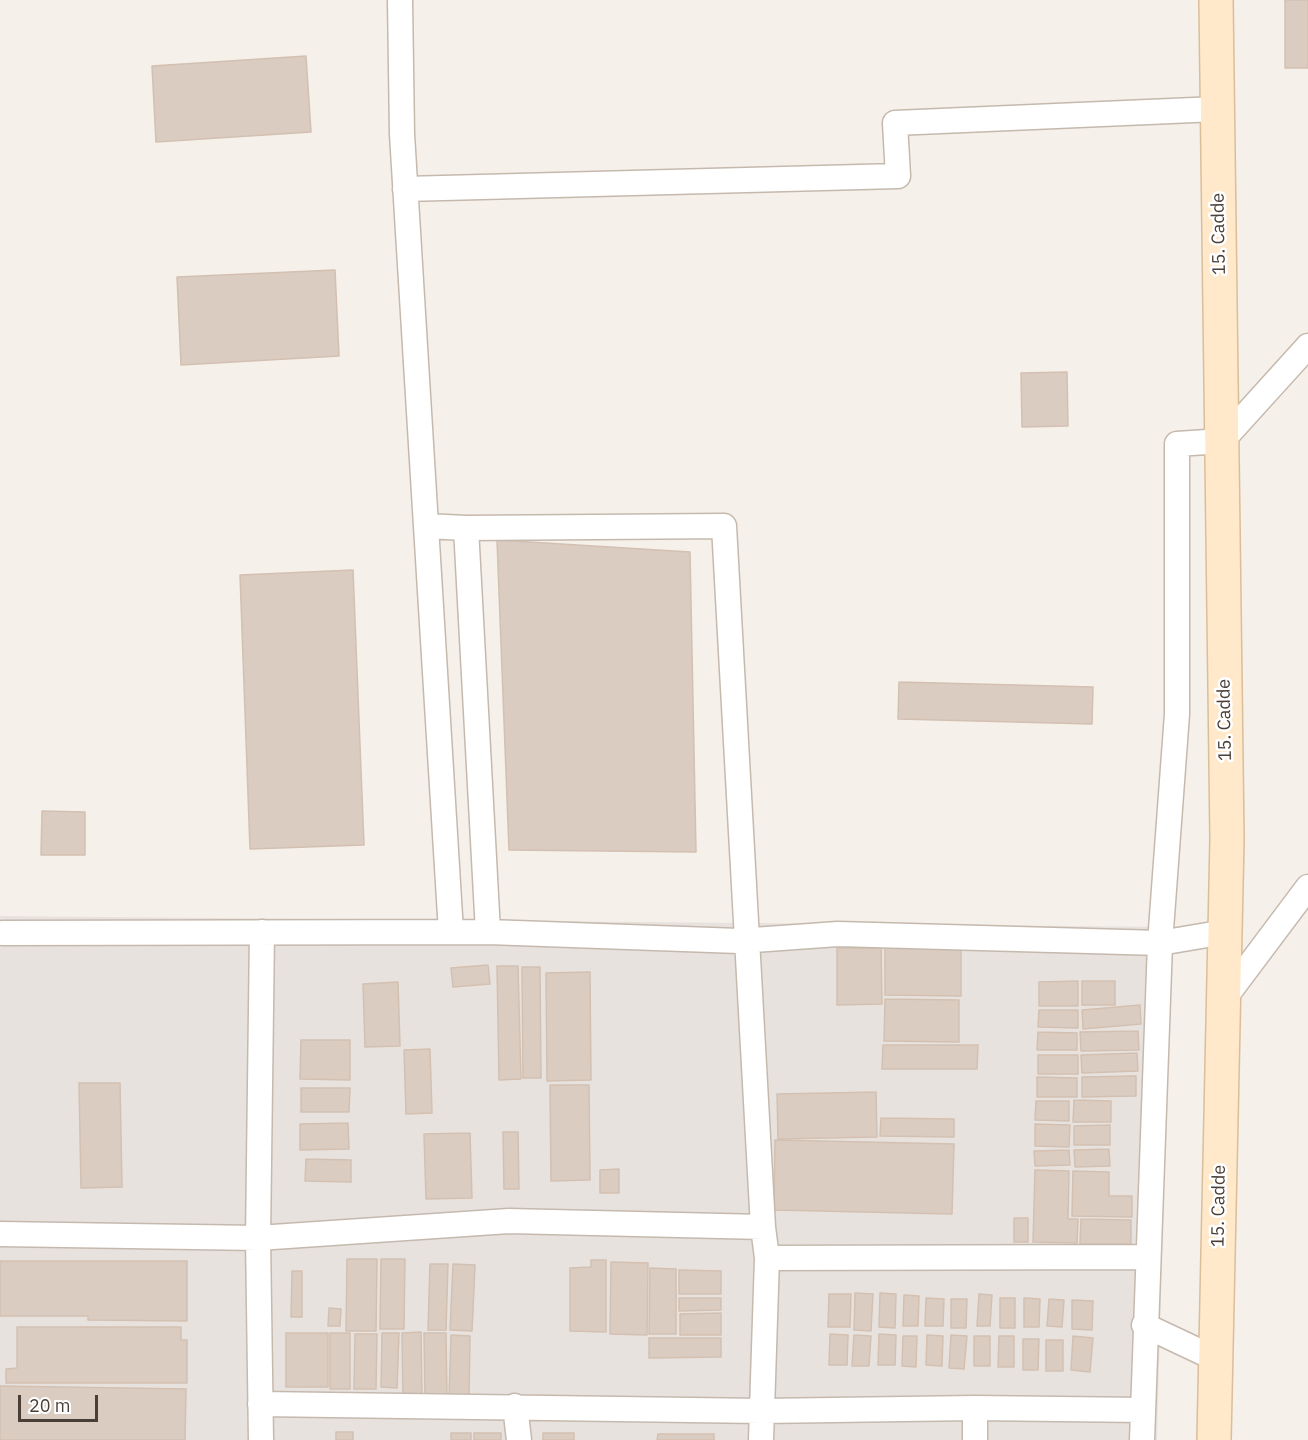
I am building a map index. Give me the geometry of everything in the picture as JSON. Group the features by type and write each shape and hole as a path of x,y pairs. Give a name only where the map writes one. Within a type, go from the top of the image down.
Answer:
{"main road":[{"name":"15. Cadde","path":"1214,1440 1227,839 1216,0"}],"street":[{"path":"400,0 405,189 451,932"},
{"path":"405,189 898,176 895,123 1217,109"},
{"path":"1142,1440 1144,1324 1160,943 1177,714 1177,444 1222,441 1308,346"},
{"path":"426,526 466,528 724,526 749,940 762,1227 767,1258 761,1440"},
{"path":"466,528 488,932"},
{"path":"1224,999 1308,886"},
{"path":"261,1440 258,1238 262,932"},
{"path":"3,933 488,932 749,940 838,934 1160,943 1225,932"},
{"path":"0,1234 258,1238 509,1221 762,1227"},
{"path":"767,1258 1147,1257"},
{"path":"1144,1324 1216,1359"},
{"path":"260,1404 762,1411 975,1408 1143,1410"},
{"path":"515,1406 519,1440"},
{"path":"975,1408 975,1440"}],"shaded area":[{"path":"0,916 1171,927 1157,1440 0,1440"}],"building":[{"path":"1285,0 1308,0 1308,68 1285,68"},
{"path":"306,56 311,132 156,142 152,66"},
{"path":"335,270 339,356 181,365 177,277"},
{"path":"1067,372 1068,426 1022,427 1021,373"},
{"path":"497,540 690,552 696,852 509,850"},
{"path":"353,570 364,845 250,849 240,575"},
{"path":"899,682 1093,687 1092,724 898,719"},
{"path":"42,811 85,812 85,855 41,855"},
{"path":"961,941 961,996 885,995 885,943"},
{"path":"837,948 881,948 882,1004 837,1005"},
{"path":"488,965 490,984 453,987 451,968"},
{"path":"497,966 518,966 521,1079 499,1080"},
{"path":"522,967 540,967 541,1078 523,1078"},
{"path":"590,972 591,1080 547,1081 546,973"},
{"path":"1078,981 1078,1006 1039,1006 1039,982"},
{"path":"1082,981 1115,981 1115,1005 1082,1005"},
{"path":"398,982 400,1046 365,1047 363,984"},
{"path":"885,999 959,1000 959,1042 884,1041"},
{"path":"1140,1005 1141,1024 1083,1029 1082,1010"},
{"path":"1039,1010 1078,1010 1078,1028 1038,1027"},
{"path":"1138,1031 1139,1050 1081,1051 1080,1032"},
{"path":"1038,1032 1077,1033 1077,1050 1037,1050"},
{"path":"301,1040 350,1040 350,1080 300,1079"},
{"path":"883,1045 978,1045 977,1069 882,1069"},
{"path":"430,1049 432,1113 406,1114 404,1050"},
{"path":"1137,1053 1138,1071 1082,1073 1081,1055"},
{"path":"1038,1055 1078,1055 1078,1074 1038,1074"},
{"path":"1136,1076 1136,1096 1082,1097 1082,1077"},
{"path":"1037,1077 1077,1078 1077,1097 1037,1097"},
{"path":"79,1083 120,1083 122,1187 81,1188"},
{"path":"550,1085 589,1085 590,1180 551,1181"},
{"path":"301,1088 350,1088 349,1112 301,1112"},
{"path":"876,1092 877,1137 778,1139 777,1094"},
{"path":"1074,1100 1111,1101 1111,1122 1073,1122"},
{"path":"1036,1101 1069,1101 1069,1121 1035,1120"},
{"path":"881,1118 954,1119 954,1137 880,1136"},
{"path":"348,1123 349,1149 300,1150 300,1124"},
{"path":"1035,1124 1070,1125 1069,1147 1035,1146"},
{"path":"1110,1125 1110,1145 1074,1145 1074,1126"},
{"path":"503,1132 518,1132 519,1189 504,1189"},
{"path":"470,1133 472,1198 426,1199 424,1134"},
{"path":"775,1140 954,1144 952,1214 774,1210"},
{"path":"1109,1149 1110,1166 1075,1167 1074,1150"},
{"path":"1069,1150 1070,1165 1035,1166 1034,1151"},
{"path":"306,1159 351,1160 351,1182 305,1181"},
{"path":"619,1169 619,1193 600,1193 600,1170"},
{"path":"1035,1170 1069,1171 1068,1219 1078,1219 1077,1243 1033,1242"},
{"path":"1073,1171 1109,1172 1109,1196 1132,1196 1132,1217 1072,1216"},
{"path":"1014,1218 1028,1218 1028,1242 1014,1242"},
{"path":"1081,1219 1131,1220 1131,1244 1080,1244"},
{"path":"347,1259 377,1259 376,1331 346,1331"},
{"path":"381,1259 405,1259 404,1329 380,1329"},
{"path":"591,1260 606,1260 606,1332 570,1331 570,1268 591,1267"},
{"path":"0,1261 187,1261 187,1321 88,1320 88,1316 0,1316"},
{"path":"611,1262 648,1263 647,1335 610,1334"},
{"path":"430,1264 448,1264 446,1330 428,1330"},
{"path":"453,1264 475,1265 472,1331 450,1330"},
{"path":"650,1268 676,1269 676,1334 649,1334"},
{"path":"679,1270 721,1271 721,1294 679,1294"},
{"path":"292,1271 302,1271 302,1317 291,1317"},
{"path":"855,1293 873,1294 871,1331 854,1330"},
{"path":"880,1293 896,1294 895,1328 879,1327"},
{"path":"829,1294 851,1294 850,1327 828,1327"},
{"path":"979,1294 992,1295 990,1326 977,1326"},
{"path":"904,1295 919,1296 918,1326 903,1326"},
{"path":"679,1298 721,1298 721,1310 679,1311"},
{"path":"926,1298 944,1299 943,1326 925,1326"},
{"path":"1000,1298 1015,1298 1015,1328 1000,1328"},
{"path":"1024,1298 1040,1299 1039,1327 1024,1327"},
{"path":"951,1299 967,1299 966,1328 951,1328"},
{"path":"1049,1299 1064,1300 1062,1327 1047,1326"},
{"path":"1072,1300 1093,1301 1092,1330 1072,1329"},
{"path":"329,1308 341,1309 340,1326 328,1326"},
{"path":"721,1313 721,1335 680,1335 680,1314"},
{"path":"17,1327 181,1327 181,1340 187,1340 187,1383 6,1383 6,1369 17,1368"},
{"path":"421,1332 422,1398 403,1398 402,1333"},
{"path":"286,1333 328,1333 328,1387 286,1387"},
{"path":"330,1333 350,1333 350,1389 330,1389"},
{"path":"382,1333 399,1333 397,1388 381,1387"},
{"path":"424,1333 446,1333 447,1398 425,1397"},
{"path":"355,1334 377,1334 376,1389 354,1389"},
{"path":"830,1334 848,1335 847,1365 829,1365"},
{"path":"879,1334 896,1335 895,1365 878,1365"},
{"path":"451,1335 470,1336 469,1397 449,1397"},
{"path":"854,1335 871,1336 869,1366 852,1366"},
{"path":"927,1335 943,1336 942,1366 926,1365"},
{"path":"951,1335 967,1336 964,1369 949,1368"},
{"path":"903,1336 917,1336 916,1367 902,1366"},
{"path":"974,1336 990,1336 990,1366 974,1366"},
{"path":"999,1336 1014,1336 1014,1367 998,1367"},
{"path":"1073,1336 1093,1338 1090,1372 1071,1370"},
{"path":"649,1338 721,1338 721,1357 649,1358"},
{"path":"1023,1339 1039,1339 1038,1370 1023,1370"},
{"path":"1046,1340 1063,1340 1063,1371 1046,1371"},
{"path":"0,1386 186,1389 185,1440 0,1440"},
{"path":"336,1432 353,1432 353,1440 336,1440"},
{"path":"451,1433 471,1433 471,1440 451,1440"},
{"path":"474,1433 501,1433 501,1440 474,1440"},
{"path":"543,1433 574,1433 574,1440 543,1440"},
{"path":"658,1434 714,1434 714,1440 657,1440"}]}
